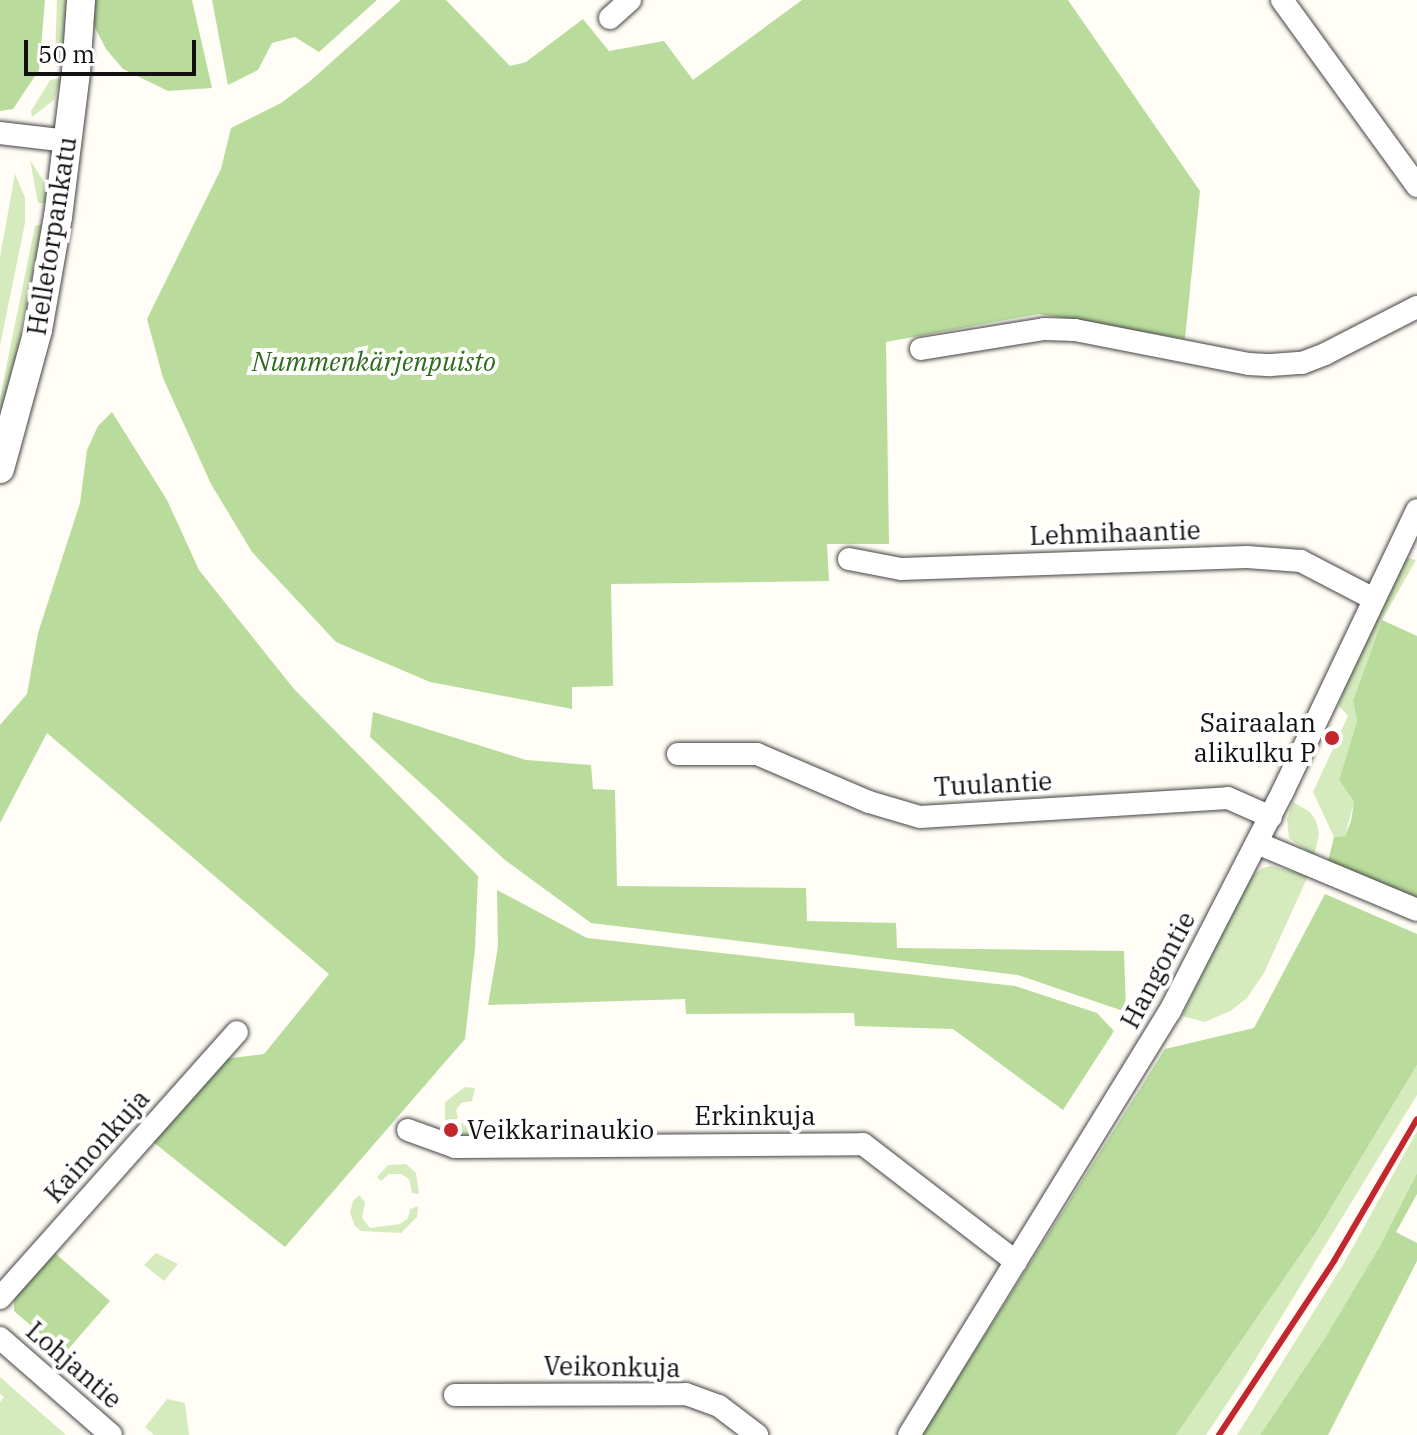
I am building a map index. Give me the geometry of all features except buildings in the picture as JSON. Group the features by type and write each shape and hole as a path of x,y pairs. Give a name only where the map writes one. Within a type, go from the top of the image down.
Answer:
{"street":[{"name":"Helletorpankatu","path":"0,469 38,330 68,141 81,0"},
{"path":"610,18 630,0"},
{"path":"1282,0 1417,186"},
{"path":"0,133 68,141"},
{"path":"921,349 1044,329 1075,330 1249,364 1302,363 1417,307"},
{"name":"Hangontie","path":"909,1435 1170,1011 1271,817 1417,510"},
{"name":"Lehmihaantie","path":"849,559 901,569 1247,557 1301,561 1374,599"},
{"name":"Tuulantie","path":"678,754 757,754 869,802 920,817 1228,798 1271,817"},
{"path":"1257,843 1417,910"},
{"name":"Kainonkuja","path":"0,1298 237,1032"},
{"name":"Erkinkuja","path":"408,1130 455,1147 863,1144 1016,1262"},
{"name":"Lohjantie","path":"0,1338 111,1435"},
{"name":"Veikonkuja","path":"455,1395 686,1394 719,1406 757,1435"}],"green space":[{"path":"0,0 45,0 39,70 13,109 0,111"},
{"path":"57,0 67,0 63,62 55,57"},
{"path":"96,0 192,0 212,88 168,91 123,69 106,49 92,22"},
{"path":"212,0 377,0 319,52 295,37 272,43 258,70 228,85"},
{"name":"Nummenkärjenpuisto","path":"401,0 446,0 510,66 526,62 583,19 609,51 664,41 693,80 802,0 1068,0 1200,191 1185,339 1039,314 886,342 889,544 827,544 829,581 611,584 613,686 572,687 572,709 430,682 336,642 252,552 211,484 163,378 147,319 221,169 231,128 281,103 309,82"},
{"path":"61,78 54,100 32,117 31,111 50,80"},
{"path":"30,160 46,185 46,203 38,203"},
{"path":"15,174 25,198 25,223 0,346 0,257"},
{"path":"42,224 17,352 0,419 0,398 35,226"},
{"path":"112,412 167,500 199,570 294,689 478,876 475,949 465,1039 285,1247 153,1142 224,1059 264,1054 329,974 47,733 0,823 0,725 27,694 38,633 80,503 87,450 98,426"},
{"path":"1404,557 1416,560 1382,620 1353,701 1357,721 1339,780 1354,802 1345,836 1334,837 1313,792 1348,716 1339,706 1345,684"},
{"path":"1382,620 1417,636 1417,898 1328,861 1334,837 1345,836 1351,821 1354,802 1339,780 1357,721 1353,701"},
{"path":"373,712 526,760 591,765 593,789 615,790 617,886 806,888 807,921 896,923 897,948 1124,951 1126,1012 1018,975 591,923 505,860 370,737"},
{"path":"1293,802 1310,812 1316,821 1319,834 1314,856 1289,838 1287,819"},
{"path":"1271,866 1308,876 1264,973 1247,998 1232,1010 1205,1022 1182,1016 1247,881 1262,868"},
{"path":"497,890 587,938 1015,986 1097,1013 1114,1031 1063,1110 953,1029 855,1026 854,1013 686,1014 685,999 488,1005 498,947"},
{"path":"1325,894 1417,934 1417,1065 1317,1231 1176,1435 922,1435 1165,1049 1254,1028"},
{"path":"1417,1065 1417,1095 1244,1378 1206,1435 1176,1435 1317,1231"},
{"path":"465,1087 475,1088 472,1101 461,1103 456,1110 458,1118 445,1125 445,1102"},
{"path":"479,1120 495,1122 480,1139 458,1138 450,1131 462,1123 468,1125"},
{"path":"1417,1131 1417,1173 1381,1244 1323,1341 1260,1435 1237,1435 1344,1263"},
{"path":"406,1164 416,1173 419,1194 412,1193 409,1179 401,1174 389,1174 381,1181 377,1177 388,1165"},
{"path":"1417,1173 1417,1194 1396,1232 1417,1243 1417,1261 1328,1435 1260,1435 1323,1341 1381,1244"},
{"path":"359,1195 365,1202 362,1218 370,1228 400,1224 408,1218 410,1209 418,1206 417,1217 401,1233 361,1231 355,1226 350,1213 353,1201"},
{"path":"55,1253 110,1301 64,1354 14,1311 14,1299"},
{"path":"156,1253 178,1264 164,1281 144,1265"},
{"path":"0,1377 66,1435 0,1435 0,1402 4,1397 0,1394"},
{"path":"167,1399 185,1403 189,1435 154,1435 145,1427"}],"railway":[{"path":"1219,1435 1334,1261 1417,1119"}],"place":[{"name":"Sairaalan alikulku P","path":"1332,738"},
{"name":"Veikkarinaukio","path":"451,1130"}]}
